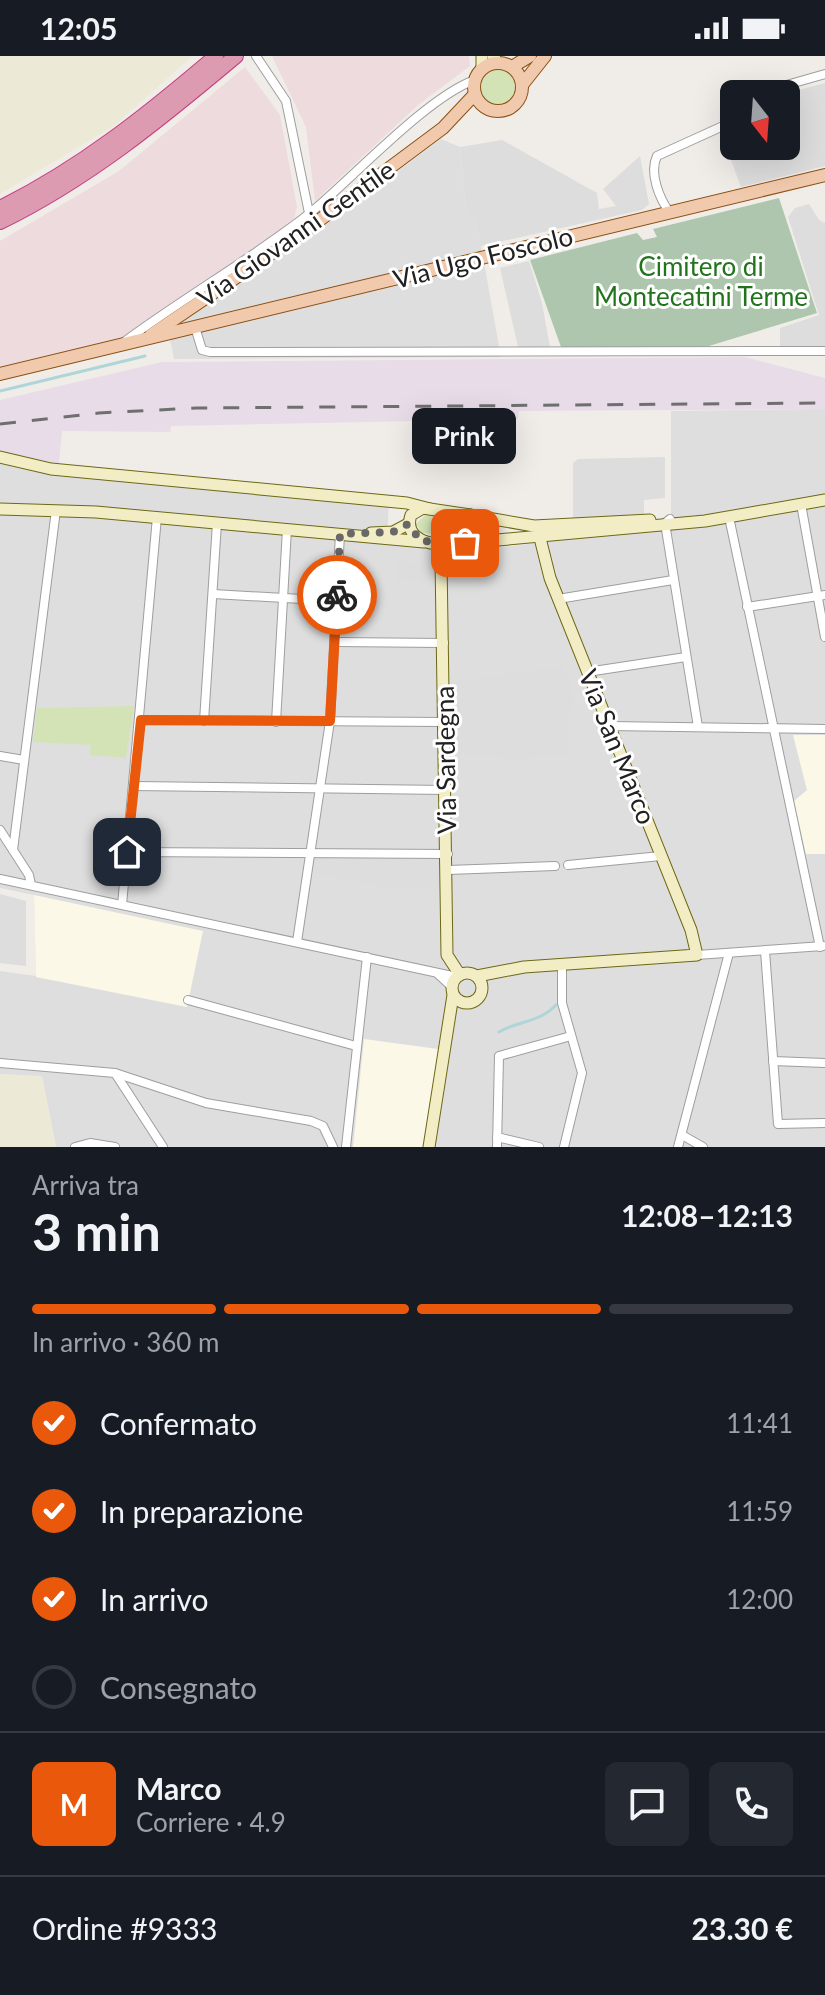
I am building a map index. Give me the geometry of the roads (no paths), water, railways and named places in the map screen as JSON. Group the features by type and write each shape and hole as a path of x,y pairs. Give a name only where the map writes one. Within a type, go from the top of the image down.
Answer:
{"highway":[{"path":"0,208 82,162 135,126 216,56"},
{"path":"0,222 91,171 141,136 236,56"}],"main road":[{"path":"512,67 530,56"},
{"path":"448,123 488,109 504,110 514,105 522,85 545,56"},
{"path":"448,123 478,75 495,59 512,67 522,85"},
{"path":"478,75 488,109"},
{"name":"Via Giovanni Gentile","path":"142,342 266,260 448,123"},
{"name":"Via Ugo Foscolo","path":"0,374 825,175"},
{"path":"205,300 217,321"},
{"path":"2,458 51,469 407,503 534,526 724,518 825,500"},
{"path":"382,502 399,508 404,528 424,542 465,543 540,538 668,522"},
{"path":"0,509 157,517 359,535 404,528 424,542"},
{"path":"404,528 417,510 430,509"},
{"path":"465,543 474,540 480,532 478,522 470,515"},
{"name":"Via San Marco","path":"540,538 558,599 691,930 697,955"},
{"name":"Via Sardegna","path":"451,543 441,560 448,854 447,958 455,984"},
{"path":"455,984 477,976 524,967 697,955"},
{"path":"450,1024 500,975 524,967"},
{"path":"477,976 482,992"},
{"path":"455,984 460,1002 471,1003"},
{"path":"429,1147 455,984"}],"street":[{"path":"256,56 283,93 293,123 309,213"},
{"path":"800,81 825,74"},
{"path":"116,347 263,249 437,103 478,75"},
{"path":"670,213 660,195 654,165 657,156 720,127"},
{"path":"195,327 200,348 207,352 825,351"},
{"path":"801,504 821,595 825,637"},
{"path":"13,850 56,510"},
{"path":"122,905 157,517"},
{"path":"697,955 822,946 747,607 724,518"},
{"path":"668,522 673,580 698,727"},
{"path":"204,721 217,523"},
{"path":"276,722 287,529"},
{"path":"297,942 330,721 340,534"},
{"path":"558,599 673,580"},
{"path":"213,594 337,601"},
{"path":"747,607 821,595"},
{"path":"335,642 444,643"},
{"path":"587,672 686,657"},
{"path":"141,720 445,722"},
{"path":"609,726 825,729"},
{"path":"0,756 24,760"},
{"path":"133,786 446,790"},
{"path":"0,830 29,875 31,885"},
{"path":"127,852 448,854"},
{"path":"568,865 661,856"},
{"path":"448,870 555,866"},
{"path":"0,879 367,957 438,974 455,984"},
{"path":"765,951 778,1124 825,1123"},
{"path":"678,1147 729,953"},
{"path":"346,1147 367,957"},
{"path":"562,964 562,1003 582,1079 564,1147"},
{"path":"188,1000 356,1046"},
{"path":"539,1147 497,1142 499,1056 571,1036"},
{"path":"773,1061 825,1063"},
{"path":"0,1063 129,1075 206,1103 311,1121 323,1126 333,1147"},
{"path":"115,1073 163,1147"},
{"path":"682,1135 703,1147"},
{"path":"75,1147 90,1143 115,1147"}],"waterway":[{"path":"0,391 145,356"},
{"path":"499,1032 543,1015 556,1005"}],"railway":[{"path":"0,424 99,413 197,408 825,403"}],"place":[{"name":"Prink","path":"465,543"}],"park label":[{"name":"Cimitero di Montecatini Terme","path":"701,282"}]}
